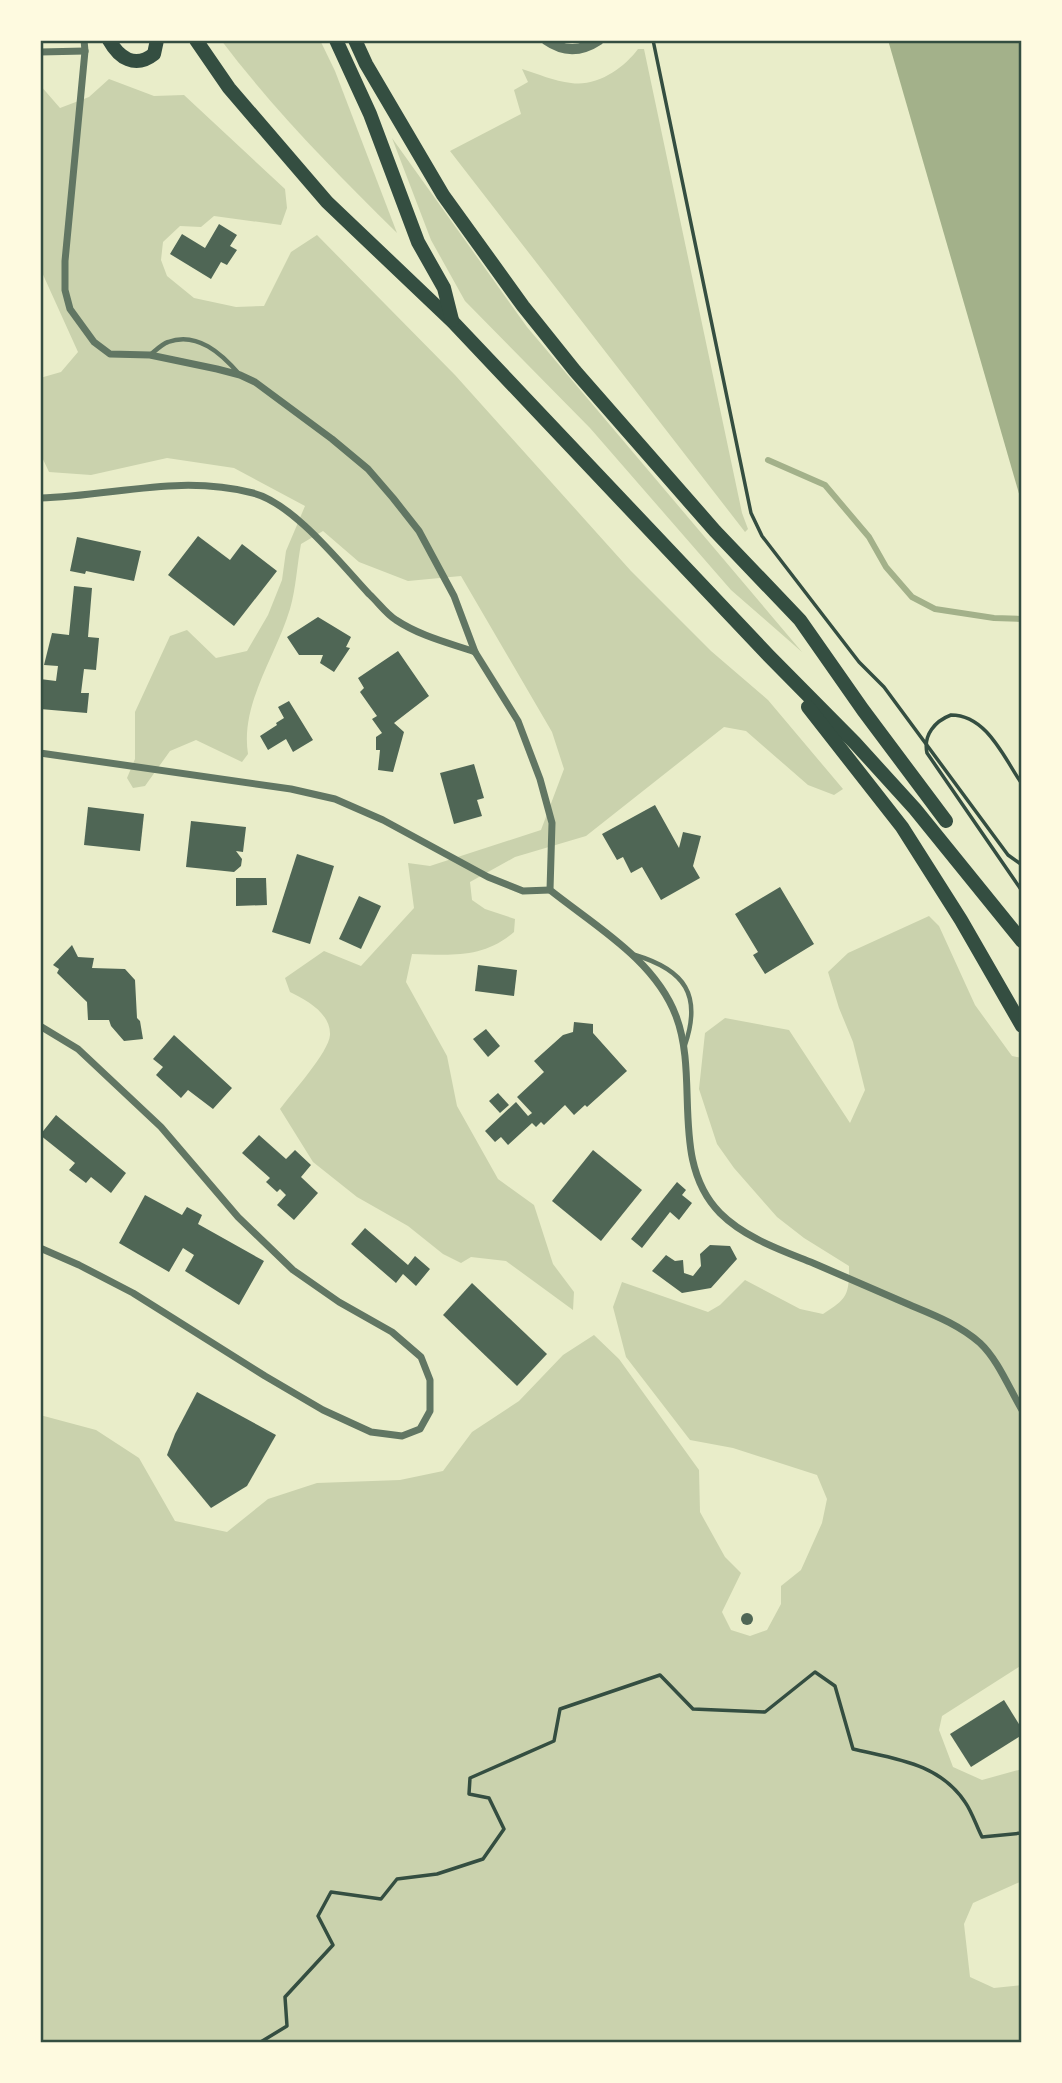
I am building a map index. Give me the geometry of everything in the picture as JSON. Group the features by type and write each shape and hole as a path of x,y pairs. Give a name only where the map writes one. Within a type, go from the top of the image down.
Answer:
{"highway":[{"path":"109,40 118,55 128,61 137,62 154,54 158,40"},
{"path":"196,40 229,88 327,202 453,322 769,656 855,743 915,809 1022,941"},
{"path":"336,40 370,114 418,242 444,288 453,322"},
{"path":"355,40 366,64 443,195 523,306 575,371 706,522 800,620 946,821"},
{"path":"769,656 902,827 961,920 1022,1026"}],"street":[{"path":"84,40 67,235 65,290 70,309 93,342 110,354 150,355 240,375 255,382 368,469 393,498 419,531 454,596 475,652 518,721 540,779 552,823 550,891"},
{"path":"545,40 562,49 571,50 581,49 598,40"},
{"path":"40,52 85,51"},
{"path":"40,498 76,497 158,485 204,484 256,494 289,512 394,619 437,640 475,652"},
{"path":"40,754 291,789 335,799 383,820 488,877 523,891 550,891 629,953 658,983 676,1015 684,1045 692,1161 703,1191 722,1214 760,1241 945,1319 978,1341 990,1353 1022,1410"},
{"path":"40,1026 78,1049 161,1127 238,1217 293,1270 392,1332 421,1357 430,1380 430,1410 419,1429 402,1436 371,1432 323,1410 133,1293 40,1248"}],"lane":[{"path":"150,355 167,342 189,340 208,345 240,375"},
{"path":"629,953 663,966 675,974 686,987 693,1006 691,1026 684,1045"}],"path":[{"path":"653,40 751,513 762,536 859,662 884,687 1008,855 1022,865"},
{"path":"1022,784 977,721 961,715 951,715 932,727 928,734 927,753 1022,891"},
{"path":"259,2043 288,2026 285,1997 332,1945 318,1916 331,1892 381,1899 397,1879 437,1874 483,1859 503,1829 489,1798 469,1794 470,1778 554,1741 560,1709 660,1675 693,1709 765,1712 815,1672 835,1686 853,1749 936,1772 964,1801 982,1837 1022,1833"}],"shaded area":[{"path":"221,40 320,40 335,71 397,233 306,140"},
{"path":"888,40 1022,40 1022,504"},
{"path":"638,49 644,49 742,513 748,529 745,532 450,151 521,114 514,90 528,82 522,69 565,82 590,82 618,69"},
{"path":"109,79 154,96 184,95 285,189 287,208 281,225 214,216 201,227 180,226 163,242 161,260 167,276 194,298 236,307 264,306 291,252 317,235 455,375 631,571 711,651 768,700 843,789 834,795 808,785 746,731 724,727 586,836 515,857 470,882 472,900 485,909 515,919 514,932 502,941 466,953 412,954 406,982 447,1056 457,1106 498,1179 534,1205 553,1264 574,1292 573,1310 506,1261 471,1257 461,1263 443,1254 408,1226 357,1197 313,1162 280,1109 317,1062 330,1035 322,1014 310,1003 290,992 285,978 324,951 361,966 414,908 408,863 430,866 541,830 564,769 552,732 461,576 408,581 359,562 323,531 301,544 290,609 249,717 248,754 242,762 196,740 170,751 145,786 133,788 127,778 135,759 135,712 170,636 187,630 216,658 247,651 268,615 282,580 286,551 305,506 234,468 167,458 91,475 49,472 40,453 40,378 61,372 78,352 40,268 40,85 60,108 89,97"},
{"path":"392,138 527,327 802,652 731,590 590,428 465,301 431,240"},
{"path":"929,916 939,926 975,1005 1012,1056 1022,1058 1022,1665 942,1716 939,1730 953,1767 982,1780 1022,1769 1022,1881 973,1903 964,1924 970,1977 994,1988 1022,1985 1022,2043 40,2043 40,1415 96,1430 139,1458 175,1521 227,1532 268,1499 317,1483 400,1480 443,1471 472,1432 519,1401 563,1355 594,1335 619,1359 699,1470 700,1512 725,1557 741,1573 722,1612 731,1630 750,1636 767,1630 781,1604 781,1586 801,1570 822,1523 827,1499 817,1475 733,1448 690,1440 626,1357 613,1307 622,1282 708,1312 720,1305 745,1280 800,1309 823,1314 838,1304 847,1290 849,1266 804,1238 777,1217 734,1168 717,1144 699,1089 705,1033 725,1018 789,1030 850,1123 865,1090 853,1042 828,972 848,953"}],"building":[{"path":"219,224 237,235 230,246 237,250 227,265 221,262 211,279 170,254 182,234 205,248"},
{"path":"198,536 230,560 242,544 277,571 234,626 168,575"},
{"path":"77,537 141,551 134,581 86,571 85,574 70,571"},
{"path":"74,586 92,588 88,637 99,638 96,670 84,669 81,693 89,693 87,713 40,709 40,679 56,681 58,666 44,665 52,633 69,635"},
{"path":"318,617 351,637 346,647 350,648 334,672 320,663 323,655 299,655 287,637"},
{"path":"398,651 429,696 394,723 404,732 393,772 378,770 380,750 376,750 376,737 382,733 372,719 377,716 360,692 364,688 358,678"},
{"path":"289,701 313,740 293,752 286,739 268,750 260,736 284,718 278,707"},
{"path":"474,764 484,798 477,800 482,816 454,824 440,773"},
{"path":"655,805 679,848 683,832 701,836 693,866 700,878 661,900 642,867 631,873 623,857 617,860 602,834"},
{"path":"88,807 144,814 140,851 84,845"},
{"path":"191,821 246,827 243,852 236,851 242,859 241,866 234,872 186,867"},
{"path":"297,854 334,866 310,944 272,932"},
{"path":"236,878 266,878 267,905 236,906"},
{"path":"780,887 814,944 765,974 753,955 758,952 735,914"},
{"path":"359,896 381,906 361,949 339,939"},
{"path":"72,945 78,957 94,958 92,968 125,969 135,980 137,1018 143,1039 124,1041 109,1020 88,1020 87,1002 57,973 59,969 53,965"},
{"path":"478,965 517,970 514,996 475,991"},
{"path":"574,1022 593,1024 593,1033 627,1071 587,1107 585,1105 574,1115 565,1105 544,1125 541,1122 536,1127 532,1123 508,1145 501,1137 495,1142 485,1131 516,1102 528,1116 532,1113 517,1097 544,1072 534,1061 563,1035 573,1032"},
{"path":"486,1029 500,1046 488,1057 473,1039"},
{"path":"174,1035 232,1088 213,1109 188,1090 181,1098 156,1075 163,1067 153,1059"},
{"path":"498,1093 509,1105 500,1113 489,1101"},
{"path":"56,1115 126,1173 111,1193 91,1177 86,1183 69,1170 75,1163 40,1135"},
{"path":"259,1135 286,1159 295,1150 311,1165 301,1177 318,1193 294,1220 277,1205 286,1195 280,1189 277,1192 266,1182 270,1178 242,1153"},
{"path":"593,1150 642,1190 601,1241 552,1201"},
{"path":"677,1182 686,1190 682,1195 692,1203 679,1220 670,1212 642,1248 631,1239"},
{"path":"145,1195 182,1215 187,1207 202,1215 198,1224 264,1261 239,1305 185,1271 194,1255 183,1248 169,1272 119,1243"},
{"path":"365,1228 408,1265 415,1256 430,1269 416,1286 403,1274 396,1283 351,1244"},
{"path":"710,1245 730,1246 737,1259 711,1288 682,1293 652,1271 666,1255 675,1261 683,1260 684,1273 693,1276 701,1266 700,1254"},
{"path":"472,1283 547,1354 517,1386 443,1315"},
{"path":"197,1392 276,1435 247,1486 211,1508 167,1455"},
{"path":"742,1614 752,1614 752,1624 742,1624"},
{"path":"1004,1700 1022,1729 1022,1735 971,1767 950,1734"}],"waterway":[{"path":"768,460 825,485 869,537 886,567 912,597 935,609 994,618 1022,619"}]}
